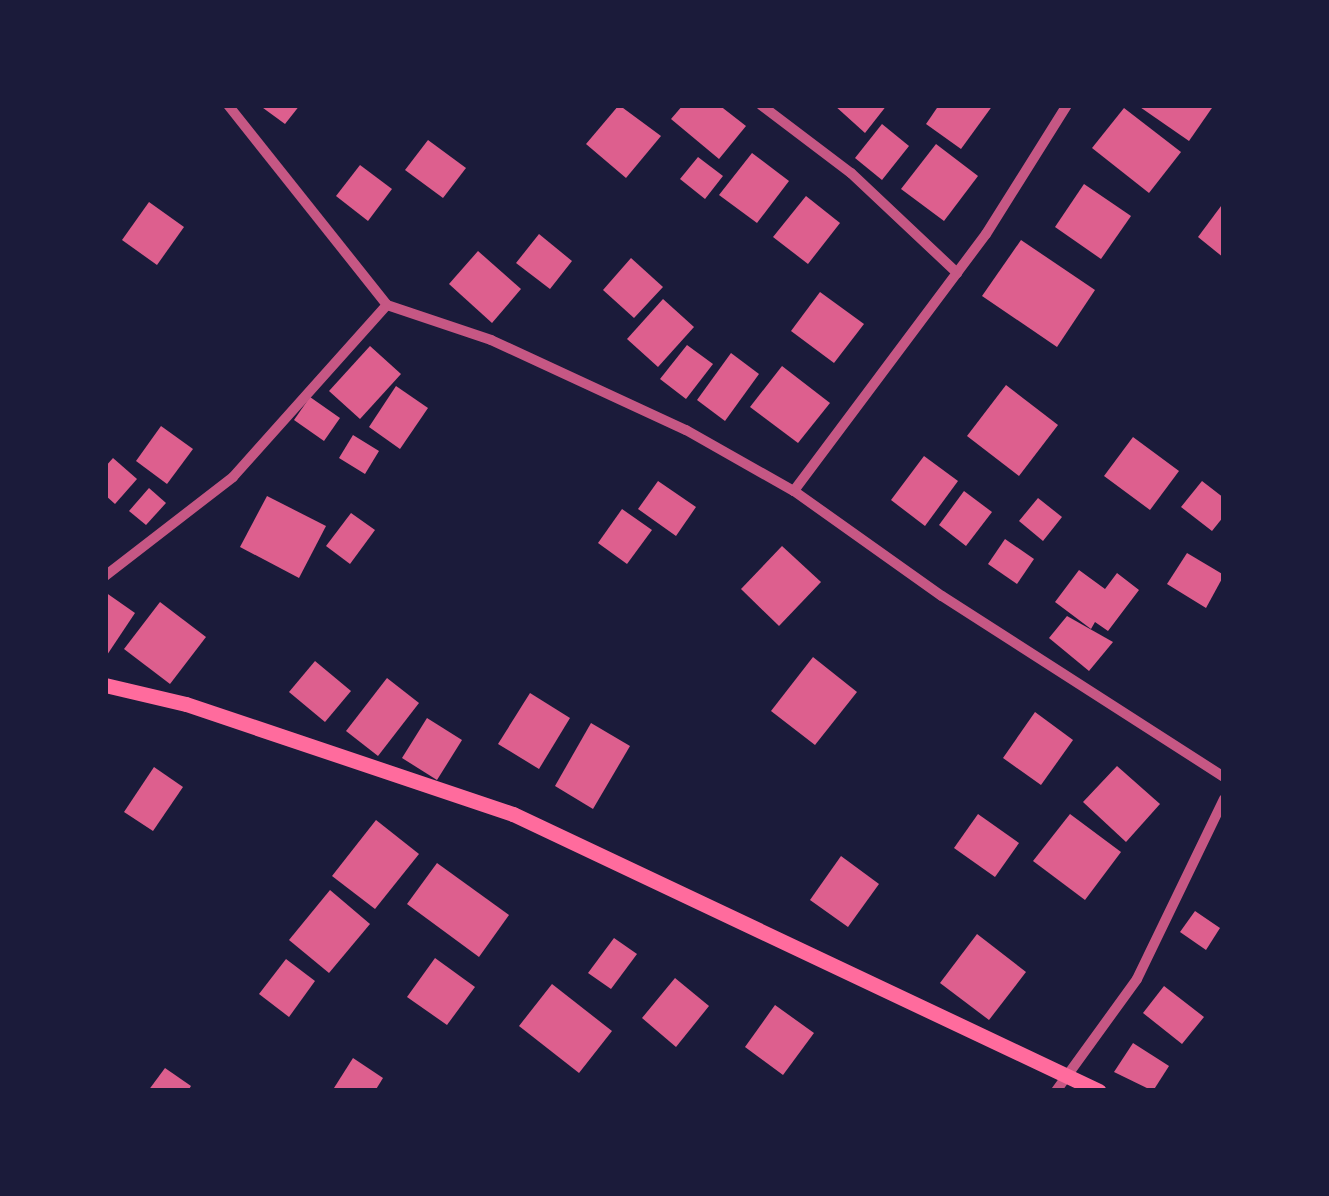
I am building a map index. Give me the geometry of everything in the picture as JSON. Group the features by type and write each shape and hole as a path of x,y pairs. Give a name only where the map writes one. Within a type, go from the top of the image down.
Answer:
{"main road":[{"path":"105,684 186,704 513,814 1100,1091"}],"street":[{"path":"228,105 387,306 509,348 686,430 794,491 942,596 1224,776"},
{"path":"762,105 851,172 957,273"},
{"path":"794,491 957,273 1067,105"},
{"path":"105,576 233,478 387,306"},
{"path":"1056,1091 1137,979 1224,799"}],"building":[{"path":"259,105 300,105 285,124"},
{"path":"619,105 661,136 626,178 586,144"},
{"path":"683,105 719,105 746,126 719,159 671,119"},
{"path":"834,105 887,105 865,133"},
{"path":"939,105 993,105 961,149 926,124"},
{"path":"1137,105 1214,105 1189,141"},
{"path":"1124,108 1181,152 1149,193 1092,148"},
{"path":"882,124 909,146 882,180 855,158"},
{"path":"428,140 466,168 443,198 405,170"},
{"path":"936,144 978,176 944,221 901,189"},
{"path":"752,153 789,181 757,223 719,195"},
{"path":"698,157 723,176 705,199 680,179"},
{"path":"360,165 392,189 368,221 336,196"},
{"path":"1084,184 1131,216 1101,259 1055,227"},
{"path":"806,196 840,223 808,264 773,237"},
{"path":"149,202 184,227 157,265 122,240"},
{"path":"1224,202 1224,258 1198,237"},
{"path":"539,234 572,261 550,289 516,263"},
{"path":"1021,240 1095,290 1057,347 982,296"},
{"path":"478,251 521,289 492,323 449,284"},
{"path":"631,258 663,287 634,318 603,290"},
{"path":"820,292 864,324 834,363 791,331"},
{"path":"663,299 694,327 658,367 627,339"},
{"path":"687,345 713,364 686,399 660,379"},
{"path":"370,346 401,374 360,419 329,391"},
{"path":"731,353 759,374 725,421 697,400"},
{"path":"782,366 830,403 798,443 750,407"},
{"path":"1006,385 1058,425 1019,476 967,436"},
{"path":"396,386 428,408 400,449 369,427"},
{"path":"310,397 340,418 324,441 294,420"},
{"path":"161,426 193,449 167,484 136,461"},
{"path":"353,435 379,451 365,474 339,458"},
{"path":"1133,437 1179,471 1150,510 1104,476"},
{"path":"924,456 958,481 925,526 891,500"},
{"path":"113,458 137,479 115,504 105,495 105,467"},
{"path":"658,481 696,507 676,536 638,509"},
{"path":"1202,481 1224,498 1224,516 1212,531 1181,507"},
{"path":"149,488 166,503 146,525 129,511"},
{"path":"964,491 992,512 966,546 939,525"},
{"path":"267,496 326,526 299,578 240,547"},
{"path":"1038,498 1062,517 1043,541 1019,521"},
{"path":"622,509 652,530 627,564 598,543"},
{"path":"351,513 375,530 350,564 326,546"},
{"path":"1005,539 1034,559 1017,584 988,564"},
{"path":"782,546 821,582 779,626 741,589"},
{"path":"1187,553 1224,575 1206,608 1167,584"},
{"path":"1079,570 1105,589 1117,573 1139,590 1108,631 1095,622 1091,629 1055,602"},
{"path":"105,592 135,613 105,658"},
{"path":"160,602 206,637 170,684 124,649"},
{"path":"1067,616 1113,642 1089,671 1049,638"},
{"path":"813,657 857,692 815,745 771,711"},
{"path":"315,661 351,691 325,722 289,692"},
{"path":"387,678 419,703 378,756 346,731"},
{"path":"530,693 570,718 539,769 498,744"},
{"path":"1035,712 1073,740 1041,785 1003,758"},
{"path":"427,718 462,740 437,780 402,758"},
{"path":"591,723 630,746 593,809 555,786"},
{"path":"1117,766 1160,804 1126,842 1083,802"},
{"path":"154,767 183,787 153,831 124,812"},
{"path":"978,814 1019,843 995,877 954,848"},
{"path":"1070,814 1121,852 1085,900 1033,861"},
{"path":"376,820 419,854 375,909 332,876"},
{"path":"841,856 879,884 848,927 810,900"},
{"path":"437,863 509,915 479,957 407,904"},
{"path":"330,890 370,924 329,973 289,940"},
{"path":"1195,911 1220,928 1206,950 1180,932"},
{"path":"977,934 1026,972 989,1020 940,983"},
{"path":"614,938 637,954 611,989 588,973"},
{"path":"435,958 475,987 447,1025 407,997"},
{"path":"286,959 315,981 289,1017 259,994"},
{"path":"675,978 709,1006 676,1047 642,1018"},
{"path":"552,984 612,1031 579,1073 519,1026"},
{"path":"1164,986 1204,1017 1182,1044 1143,1013"},
{"path":"775,1005 814,1033 783,1075 745,1047"},
{"path":"1133,1043 1169,1066 1153,1091 1114,1072"},
{"path":"353,1058 383,1078 375,1091 334,1088"},
{"path":"165,1068 191,1086 188,1091 148,1091"}]}
